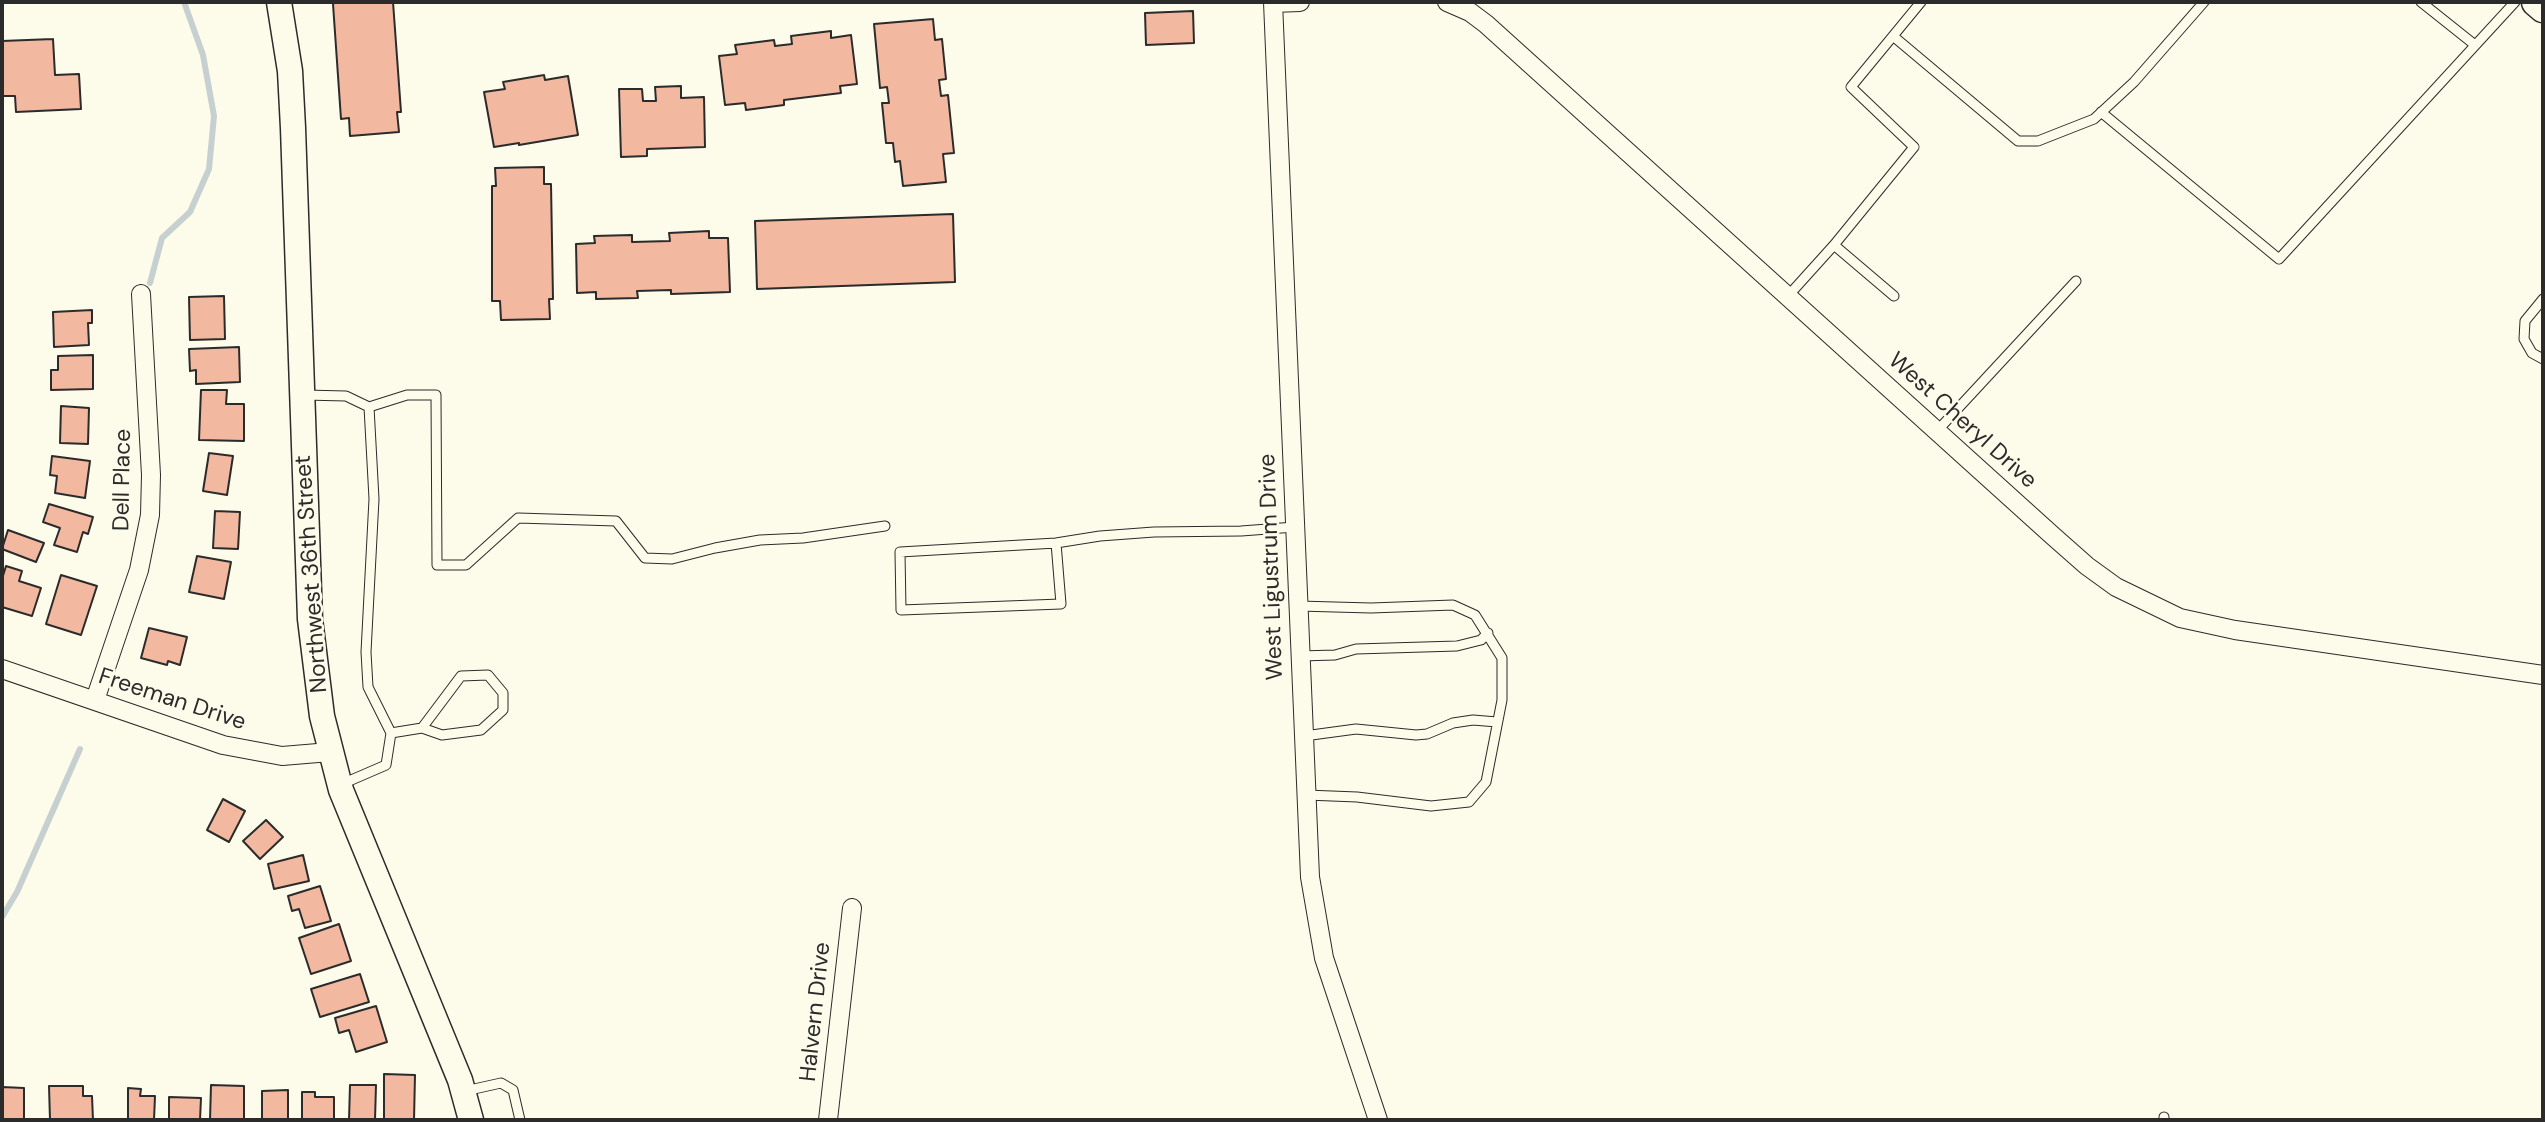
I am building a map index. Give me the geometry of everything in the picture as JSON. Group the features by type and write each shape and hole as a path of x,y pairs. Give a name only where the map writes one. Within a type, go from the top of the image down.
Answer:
{"main road":[{"name":"Northwest 36th Street","path":"279,2 290,71 310,620 322,716 340,786 463,1091 471,1120"},
{"path":"2536,2 2543,8"}],"street":[{"path":"1273,3 1300,2"},
{"name":"West Cheryl Drive","path":"1447,2 1470,12 1486,24 2087,566 2116,587 2180,618 2235,630 2543,675"},
{"name":"West Ligustrum Drive","path":"1273,3 1310,877 1324,958 1378,1120"},
{"name":"Dell Place","path":"95,700 139,570 150,514 151,475 141,294"},
{"name":"Freeman Drive","path":"2,669 223,745 282,755 330,752"},
{"name":"Halvern Drive","path":"828,1120 852,908"}],"lane":[{"path":"1788,296 1834,245 1914,147 1851,87 1921,2"},
{"path":"1893,36 2018,141 2038,141 2094,119 2134,82 2204,2"},
{"path":"2421,2 2475,45"},
{"path":"2101,112 2279,259 2515,2"},
{"path":"1834,245 1894,296"},
{"path":"1937,431 2076,281"},
{"path":"2543,299 2525,321 2524,339 2532,353 2543,359"},
{"path":"302,396 346,396 369,407 407,396 436,396 436,565 466,565 518,518 616,521 645,558 672,559 760,540 803,538 885,526"},
{"path":"340,786 386,765 391,733 368,687 366,652 374,499 369,407"},
{"path":"1056,543 1061,604 901,610 900,552 1056,543 1154,532 1295,527"},
{"path":"1298,606 1371,608 1453,605 1475,615 1502,658 1502,700 1486,782 1469,802 1431,806 1357,797 1306,795"},
{"path":"1300,656 1335,655 1356,649 1457,646 1480,640 1488,634"},
{"path":"391,733 422,729 442,735 481,730 503,710 503,693 488,675 461,676 422,729"},
{"path":"1304,736 1356,729 1416,735 1427,734 1453,723 1473,720 1497,722"},
{"path":"463,1091 501,1083 513,1090 520,1120"}],"building":[{"path":"335,2 393,2 401,112 397,112 399,132 350,136 349,118 341,119"},
{"path":"1193,11 1194,43 1146,45 1145,13"},
{"path":"933,19 935,40 942,39 946,79 939,80 941,96 948,95 954,153 943,154 946,182 903,186 900,161 895,162 893,143 886,143 882,103 889,103 887,87 880,88 874,24"},
{"path":"831,31 831,38 851,35 857,84 840,86 841,93 784,100 784,105 746,110 745,103 725,105 719,56 737,54 735,45 774,40 775,46 792,44 791,36"},
{"path":"53,39 55,75 79,74 81,109 16,112 15,96 2,96 2,41"},
{"path":"544,75 545,80 568,76 578,135 494,147 484,92 505,89 503,82"},
{"path":"681,86 681,98 704,97 705,147 647,149 647,156 621,157 619,89 642,89 643,101 656,101 655,87"},
{"path":"544,167 544,184 551,184 553,299 549,299 550,319 501,320 500,301 492,301 492,186 496,186 495,168"},
{"path":"953,214 955,282 757,289 755,221"},
{"path":"709,231 709,238 728,238 730,292 671,294 671,290 637,291 638,298 596,299 596,292 577,293 576,244 595,243 594,236 632,235 632,242 670,241 669,233"},
{"path":"224,296 225,339 190,340 189,297"},
{"path":"92,310 92,323 88,323 89,345 54,347 53,312"},
{"path":"239,347 240,382 196,384 196,370 190,371 189,349"},
{"path":"93,355 93,389 51,390 51,370 58,370 58,356"},
{"path":"201,390 227,390 226,404 244,404 244,441 199,440"},
{"path":"61,406 89,408 88,444 60,443"},
{"path":"209,453 233,456 227,495 203,491"},
{"path":"52,456 90,461 85,498 55,493 57,476 50,475"},
{"path":"49,504 93,517 88,534 83,532 77,552 54,545 60,528 43,522"},
{"path":"215,511 240,512 238,549 213,548"},
{"path":"8,530 44,543 36,562 2,549"},
{"path":"197,556 231,562 224,599 189,592"},
{"path":"6,566 22,571 19,581 41,588 32,616 2,607 2,579"},
{"path":"61,575 97,586 81,635 46,624"},
{"path":"149,628 187,637 180,665 168,661 167,665 141,658"},
{"path":"223,799 245,811 229,842 207,830"},
{"path":"266,820 283,837 260,859 243,841"},
{"path":"303,855 309,881 274,889 268,864"},
{"path":"320,886 331,921 305,928 299,909 292,911 288,896"},
{"path":"339,924 351,961 311,974 299,938"},
{"path":"360,974 369,1002 320,1017 311,989"},
{"path":"376,1006 387,1042 356,1052 349,1030 339,1033 335,1018"},
{"path":"384,1074 415,1075 414,1120 384,1120"},
{"path":"211,1085 244,1086 244,1120 210,1120"},
{"path":"350,1085 376,1085 375,1120 349,1120"},
{"path":"49,1086 83,1086 83,1096 92,1096 93,1120 50,1120"},
{"path":"2,1087 24,1088 24,1120 2,1120"},
{"path":"128,1088 141,1089 140,1096 155,1096 154,1120 128,1120"},
{"path":"288,1090 288,1120 262,1120 262,1091"},
{"path":"302,1092 315,1092 315,1097 334,1097 334,1120 302,1120"},
{"path":"169,1097 201,1098 200,1120 169,1120"}],"waterway":[{"path":"150,283 162,238 190,212 209,169 214,116 203,55 184,2"},
{"path":"2,917 17,892 80,749"}]}
